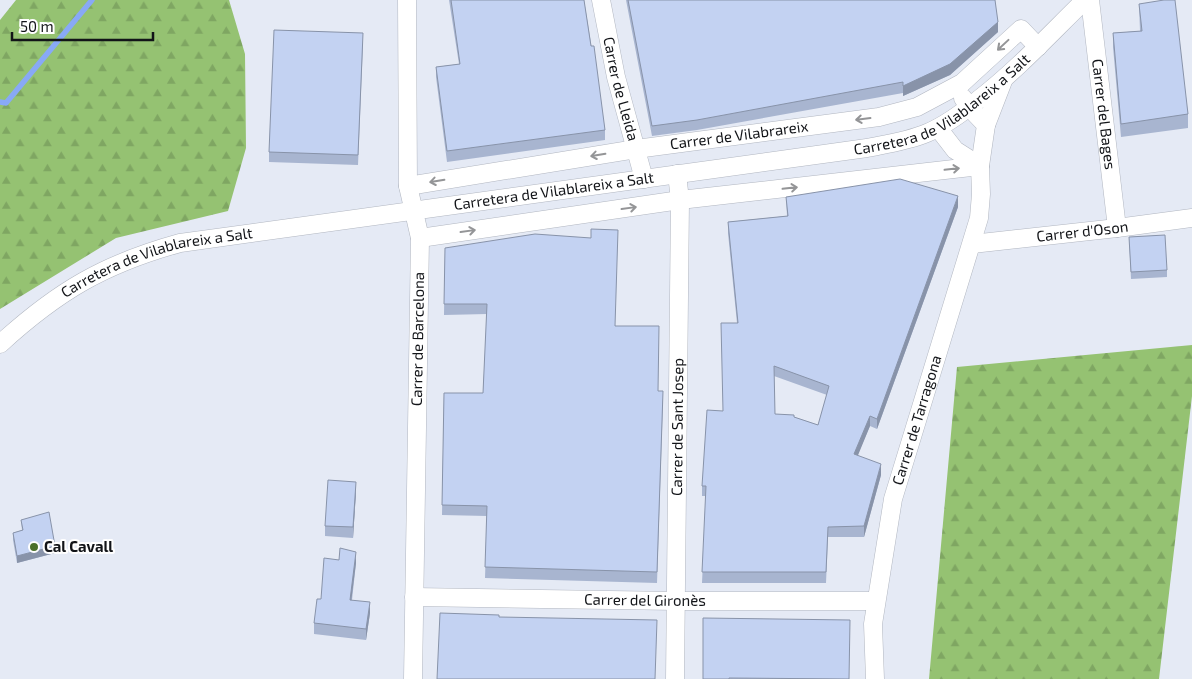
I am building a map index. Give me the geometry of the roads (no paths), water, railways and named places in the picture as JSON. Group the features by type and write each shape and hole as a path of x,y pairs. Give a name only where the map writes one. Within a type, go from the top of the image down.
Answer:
{"street":[{"name":"Carrer de Barcelona","path":"407,0 408,186 420,238 413,679"},
{"name":"Carrer de Lleida","path":"601,0 616,77 644,179"},
{"name":"Carretera de Vilablareix a Salt","path":"0,344 46,305 76,284 104,269 143,253 180,243 867,148 926,134 946,124 1003,79 1085,0"},
{"name":"Carrer del Bages","path":"1090,0 1117,228"},
{"name":"Carrer de Vilabrareix","path":"408,186 636,149 879,117 917,107 962,83 1021,29 1038,47"},
{"name":"Carrer de Tarragona","path":"875,679 873,624 893,498 979,218 981,194 980,166 986,125 1003,79"},
{"path":"956,86 969,107 986,125"},
{"path":"938,128 955,150 980,166"},
{"path":"420,238 680,200 980,166"},
{"name":"Carrer de Sant Josep","path":"675,679 680,200 677,174"},
{"name":"Carrer d'Oson","path":"972,244 1192,218"},
{"name":"Carrer del Gironès","path":"414,597 677,601 876,601"}],"waterway":[{"path":"0,102 6,103 92,0"}],"place":[{"name":"Cal Cavall","path":"34,547"}]}
